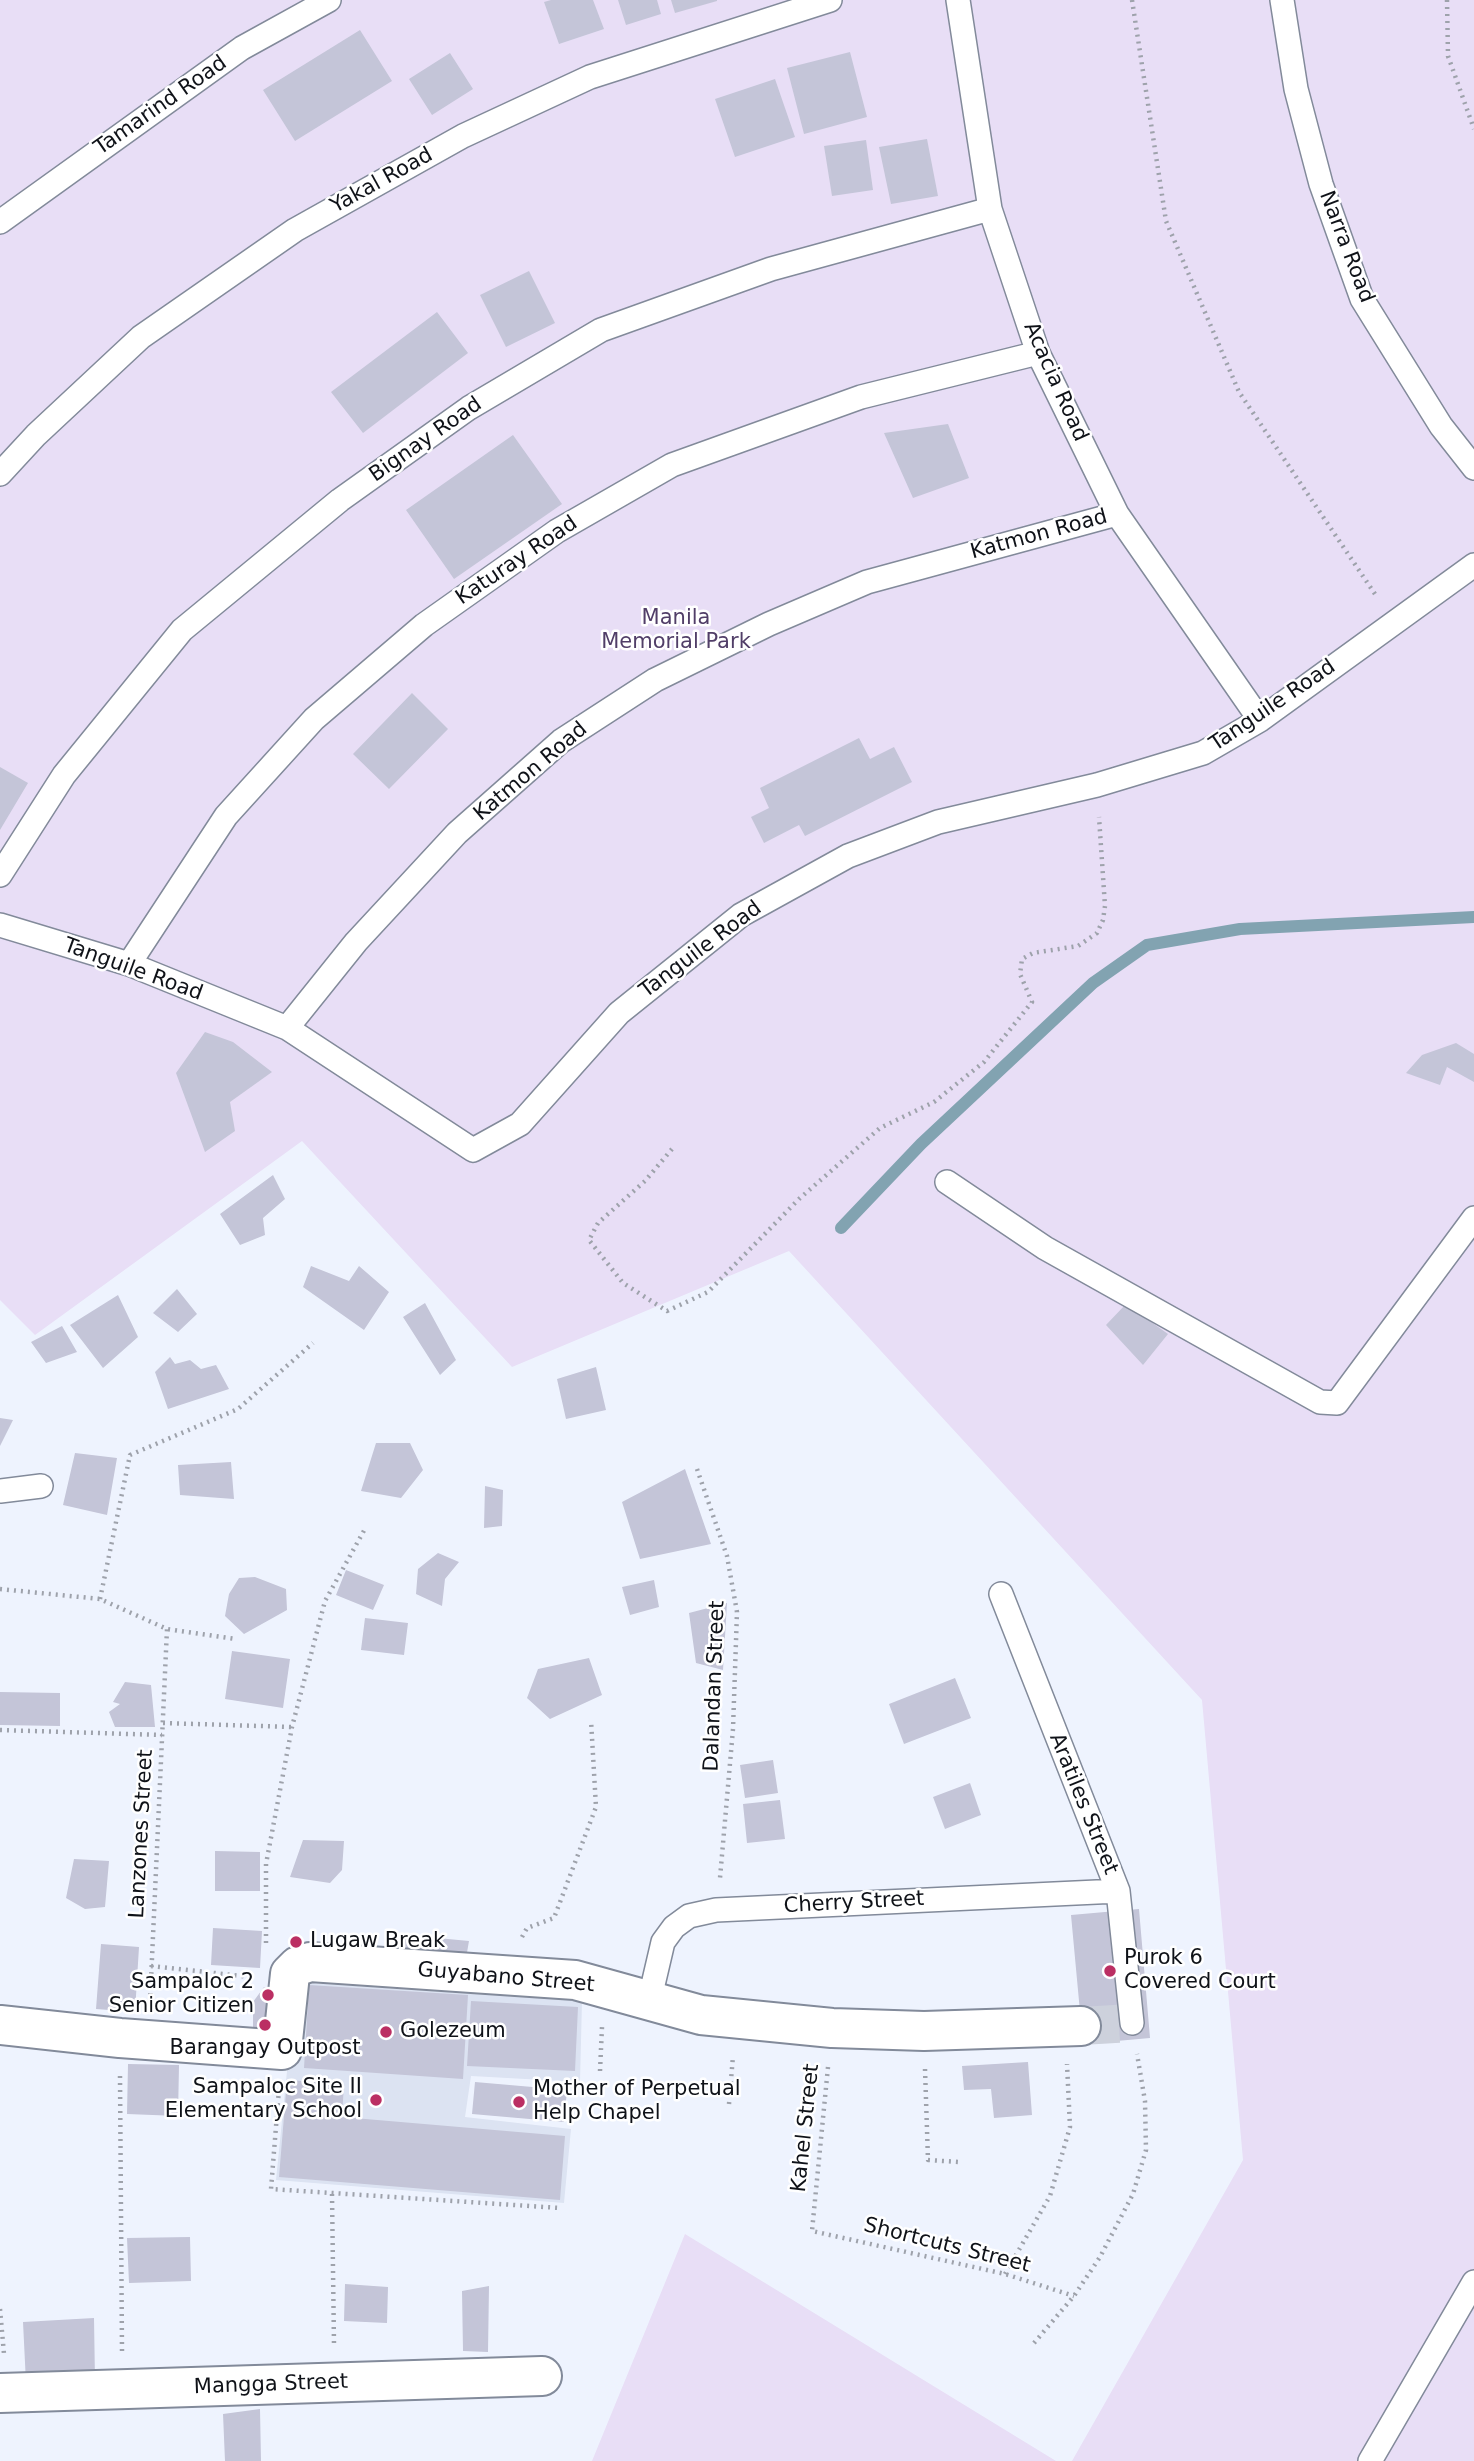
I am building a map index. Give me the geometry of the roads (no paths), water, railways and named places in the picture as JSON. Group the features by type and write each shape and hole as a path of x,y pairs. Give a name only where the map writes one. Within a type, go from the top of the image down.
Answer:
{"street":[{"name":"Guyabano Street","path":"0,2025 134,2040 282,2050 287,1984 298,1966 310,1962 575,1980 691,2013 736,2020 832,2028 924,2031 1073,2027"},
{"name":"Mangga Street","path":"0,2393 542,2376"}],"lane":[{"name":"Tamarind Road","path":"0,222 243,48 329,0"},
{"name":"Yakal Road","path":"0,474 36,435 141,337 307,223 463,135 590,77 829,0"},
{"name":"Acacia Road","path":"958,0 990,209 1038,353 1117,514 1260,720"},
{"name":"Narra Road","path":"1282,0 1296,89 1321,184 1363,299 1441,426 1474,468"},
{"name":"Bignay Road","path":"0,875 64,775 182,631 340,500 469,408 601,330 771,269 990,209"},
{"name":"Katuray Road","path":"129,964 226,816 314,719 424,625 557,531 671,465 861,397 1038,353"},
{"name":"Katmon Road","path":"287,1028 356,942 457,833 561,741 655,680 769,624 867,582 1117,514"},
{"name":"Tanguile Road","path":"0,925 129,964 287,1028 473,1150 520,1124 619,1013 741,915 848,856 938,822 1097,785 1203,753 1260,720 1474,565"},
{"path":"947,1182 1045,1248 1320,1402 1337,1403 1474,1217"},
{"path":"0,1491 41,1486"},
{"name":"Aratiles Street","path":"1001,1594 1118,1891 1132,2023"},
{"name":"Cherry Street","path":"649,2002 663,1942 674,1927 689,1916 716,1910 1118,1891"},
{"path":"1370,2461 1474,2282"}],"waterway":[{"path":"841,1228 921,1144 1093,983 1147,945 1240,929 1474,917"}],"tunnel":[{"path":"1081,2026 1132,2023"}],"place":[{"name":"Lugaw Break","path":"296,1942"},
{"name":"Purok 6 Covered Court","path":"1110,1971"},
{"name":"Sampaloc 2 Senior Citizen","path":"268,1995"},
{"name":"Barangay Outpost","path":"265,2025"},
{"name":"Golezeum","path":"386,2032"},
{"name":"Sampaloc Site II Elementary School","path":"376,2100"},
{"name":"Mother of Perpetual Help Chapel","path":"519,2102"}],"park label":[{"name":"Manila Memorial Park","path":"676,631"}]}
